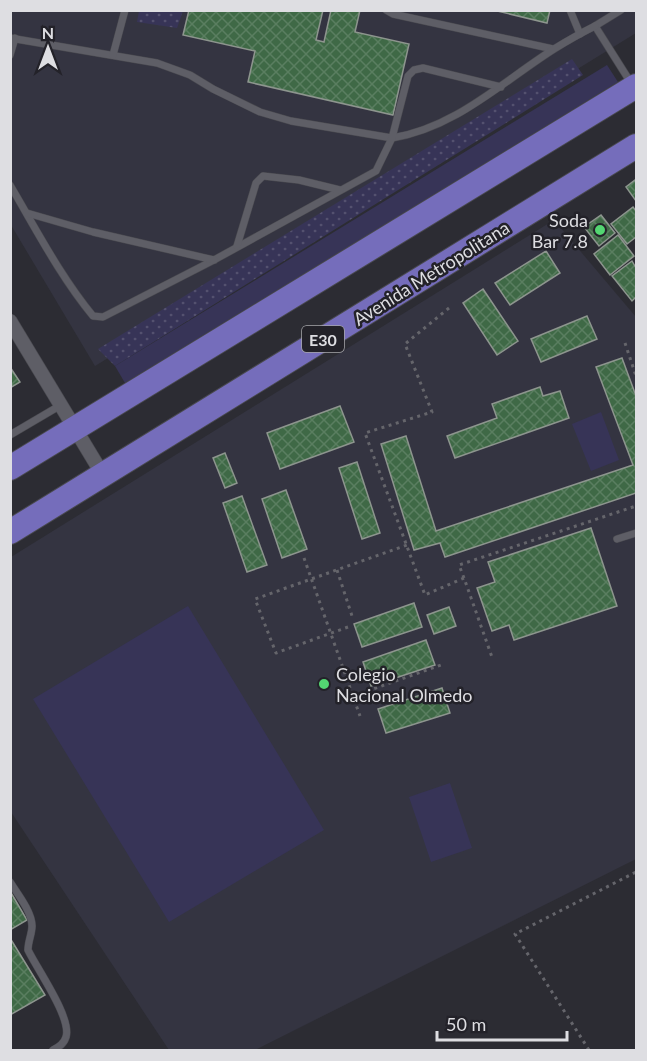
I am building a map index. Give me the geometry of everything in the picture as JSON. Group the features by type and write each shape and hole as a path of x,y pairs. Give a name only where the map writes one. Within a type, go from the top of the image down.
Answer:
{"highway":[{"path":"10,468 635,86"},
{"name":"Avenida Metropolitana","path":"10,532 636,146"}],"street":[{"path":"10,321 103,475"}],"lane":[{"path":"113,55 125,10"},
{"path":"386,10 393,14 553,49"},
{"path":"570,10 580,34"},
{"path":"10,55 13,38 157,63 190,75 260,112 291,121 392,138 426,129 462,112 553,49 621,10"},
{"path":"595,26 635,86"},
{"path":"10,184 83,304 93,316 103,317 214,260 376,171 392,138 408,76 414,70 423,68 501,87"},
{"path":"237,246 256,183 263,176 299,180 340,190"},
{"path":"27,213 93,232 214,260"},
{"path":"10,435 61,405"},
{"path":"617,539 636,533"},
{"path":"10,882 30,915 32,924 28,950 54,994 68,1029 62,1046 53,1050"}],"path":[{"path":"449,308 405,344 432,412 365,434 425,595 464,579"},
{"path":"625,343 636,376"},
{"path":"493,660 459,565 636,506"},
{"path":"348,627 276,653 255,599 407,546"},
{"path":"304,558 360,716"},
{"path":"337,570 352,619"},
{"path":"353,696 441,665"},
{"path":"589,1050 515,934 636,872"}],"shaded area":[{"path":"139,10 183,11 177,28 137,22"},
{"path":"636,10 636,33 95,366 11,225 10,11"},
{"path":"572,59 583,75 115,366 98,349"},
{"path":"607,65 618,82 125,383 115,366"},
{"name":"Colegio Nacional Olmedo","path":"554,220 636,317 636,859 255,1050 169,1050 11,812 11,557"},
{"path":"601,412 619,460 591,471 572,424"},
{"path":"188,606 324,830 169,922 33,699"},
{"path":"450,783 472,848 431,862 409,797"}],"building":[{"path":"189,10 323,10 316,40 324,42 331,10 360,10 355,32 409,44 393,115 248,82 255,51 183,35"},
{"path":"493,10 550,10 547,23"},
{"path":"635,180 636,183 636,201 626,187"},
{"path":"633,207 636,211 636,237 627,244 611,224"},
{"name":"Soda Bar 7.8","path":"601,215 615,233 599,246 584,227"},
{"path":"618,235 634,256 610,275 594,254"},
{"path":"546,251 560,273 510,305 495,283"},
{"path":"632,261 636,268 636,297 632,301 612,276"},
{"path":"483,289 518,341 497,355 463,303"},
{"path":"587,316 597,339 541,362 531,339"},
{"path":"622,358 636,396 636,493 445,557 440,543 414,550 381,444 406,436 436,531 633,465 596,367"},
{"path":"10,367 20,382 10,388"},
{"path":"540,387 543,396 560,391 569,418 455,458 447,436 497,418 492,404"},
{"path":"340,406 354,442 280,469 267,433"},
{"path":"225,453 237,483 225,488 213,458"},
{"path":"357,462 380,533 362,539 339,468"},
{"path":"286,490 307,549 282,558 262,499"},
{"path":"242,496 267,565 247,572 223,503"},
{"path":"591,528 617,606 514,640 509,625 492,631 477,588 495,582 488,562"},
{"path":"414,603 422,627 362,647 354,624"},
{"path":"449,607 456,626 434,634 427,615"},
{"path":"426,640 435,665 371,686 363,662"},
{"path":"442,688 450,713 386,733 378,709"},
{"path":"10,891 27,920 10,930"},
{"path":"10,938 45,995 10,1015"}],"place":[{"name":"Soda Bar 7.8","path":"600,230"},
{"name":"Colegio Nacional Olmedo","path":"324,684"}]}
